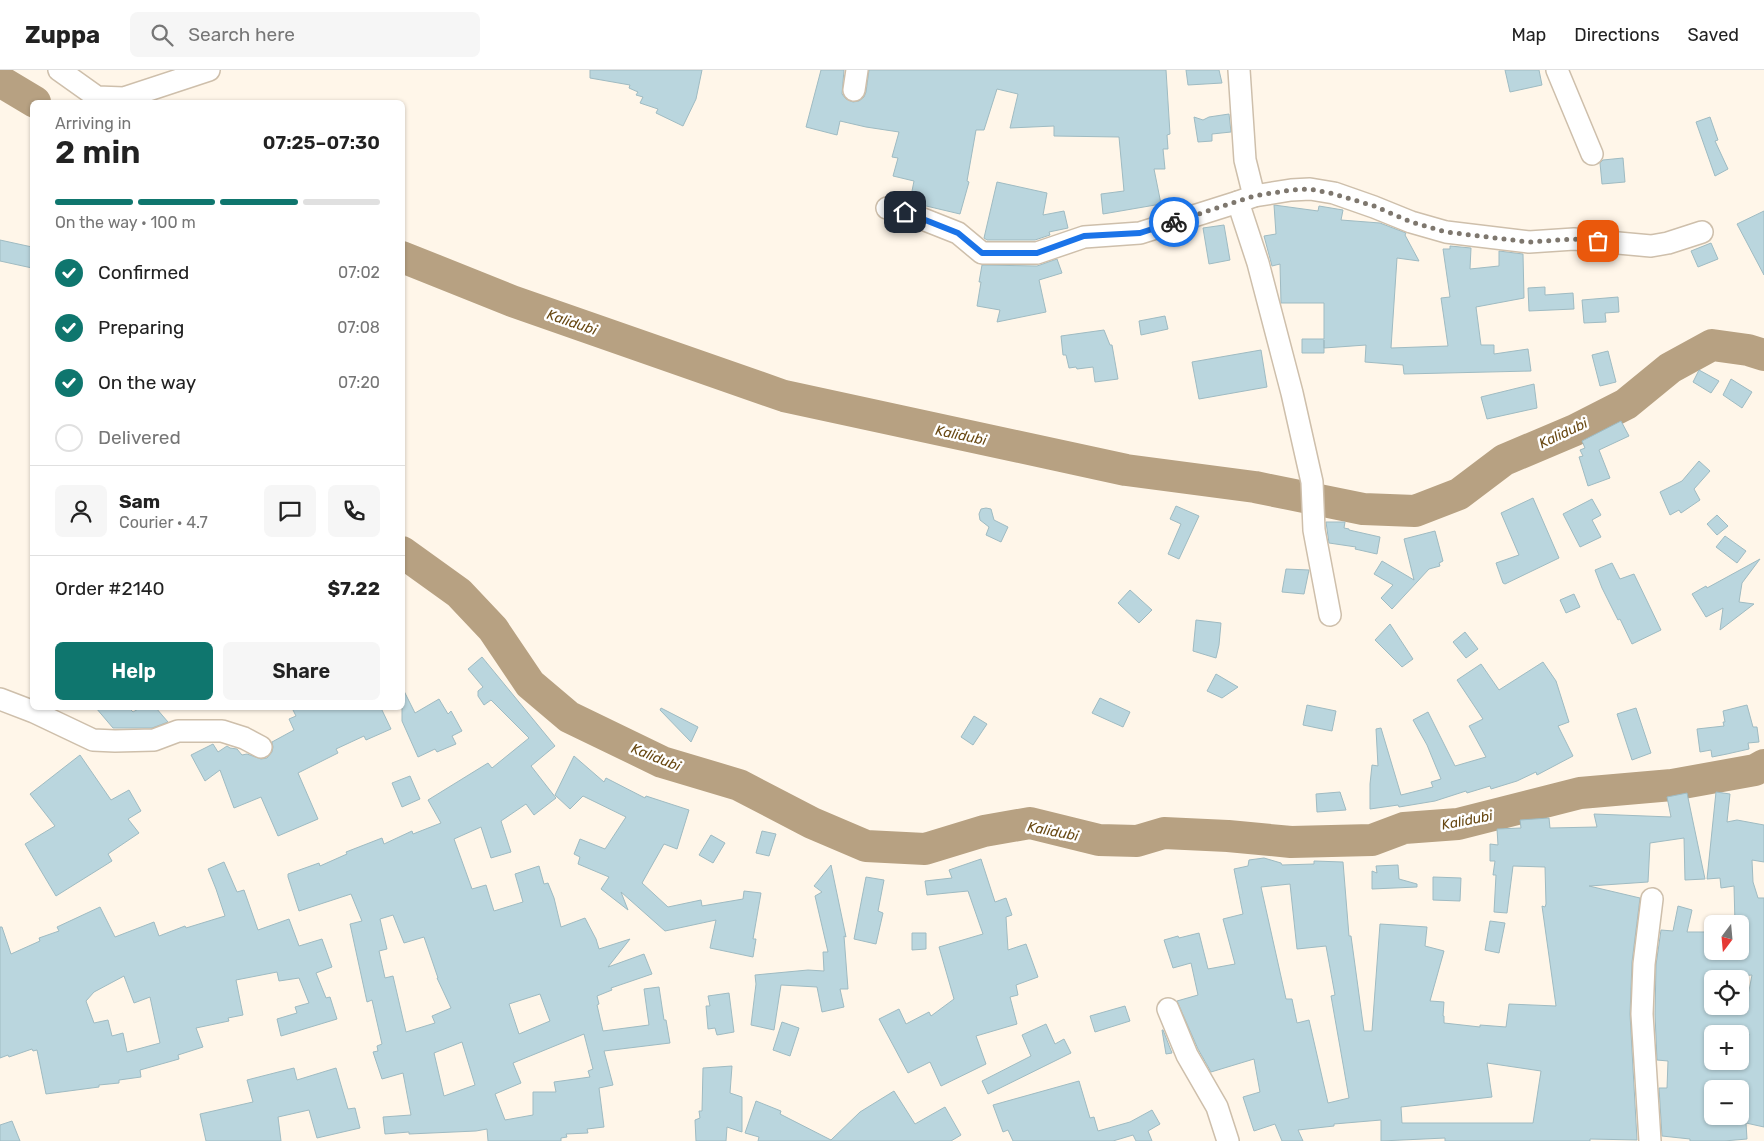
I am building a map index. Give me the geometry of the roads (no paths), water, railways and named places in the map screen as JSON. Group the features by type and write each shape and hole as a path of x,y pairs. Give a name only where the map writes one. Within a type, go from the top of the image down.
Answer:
{"street":[{"path":"59,70 97,97 124,98 209,70"},
{"path":"1239,70 1246,199 1258,263 1292,393 1312,482 1314,530 1330,615"},
{"path":"1557,70 1592,154"},
{"path":"887,208 905,212 958,233 982,253 1037,253 1084,236 1140,233 1246,199 1291,190 1318,191 1334,194 1374,206 1411,222 1446,232 1529,242 1574,239 1651,246 1668,243 1702,232"},
{"path":"0,699 34,712 93,740 154,740 178,731 222,731 244,738 261,747"},
{"path":"1650,1141 1642,1014 1644,964 1652,899"},
{"path":"1168,1009 1187,1055 1217,1107 1228,1141"}],"waterway":[{"name":"Kalidubi","path":"0,81 32,100"},
{"name":"Kalidubi","path":"405,258 512,301 784,396 1126,470 1255,487 1363,509 1415,511 1459,494 1504,460 1575,430 1626,404 1670,368 1712,345 1748,350 1764,355"},
{"name":"Kalidubi","path":"405,554 459,593 493,629 530,684 569,717 662,762 739,785 812,823 866,846 925,849 984,831 1030,823 1099,840 1137,841 1164,833 1228,836 1291,842 1372,840 1404,828 1458,824 1580,793 1672,785 1755,770 1764,765"}]}
